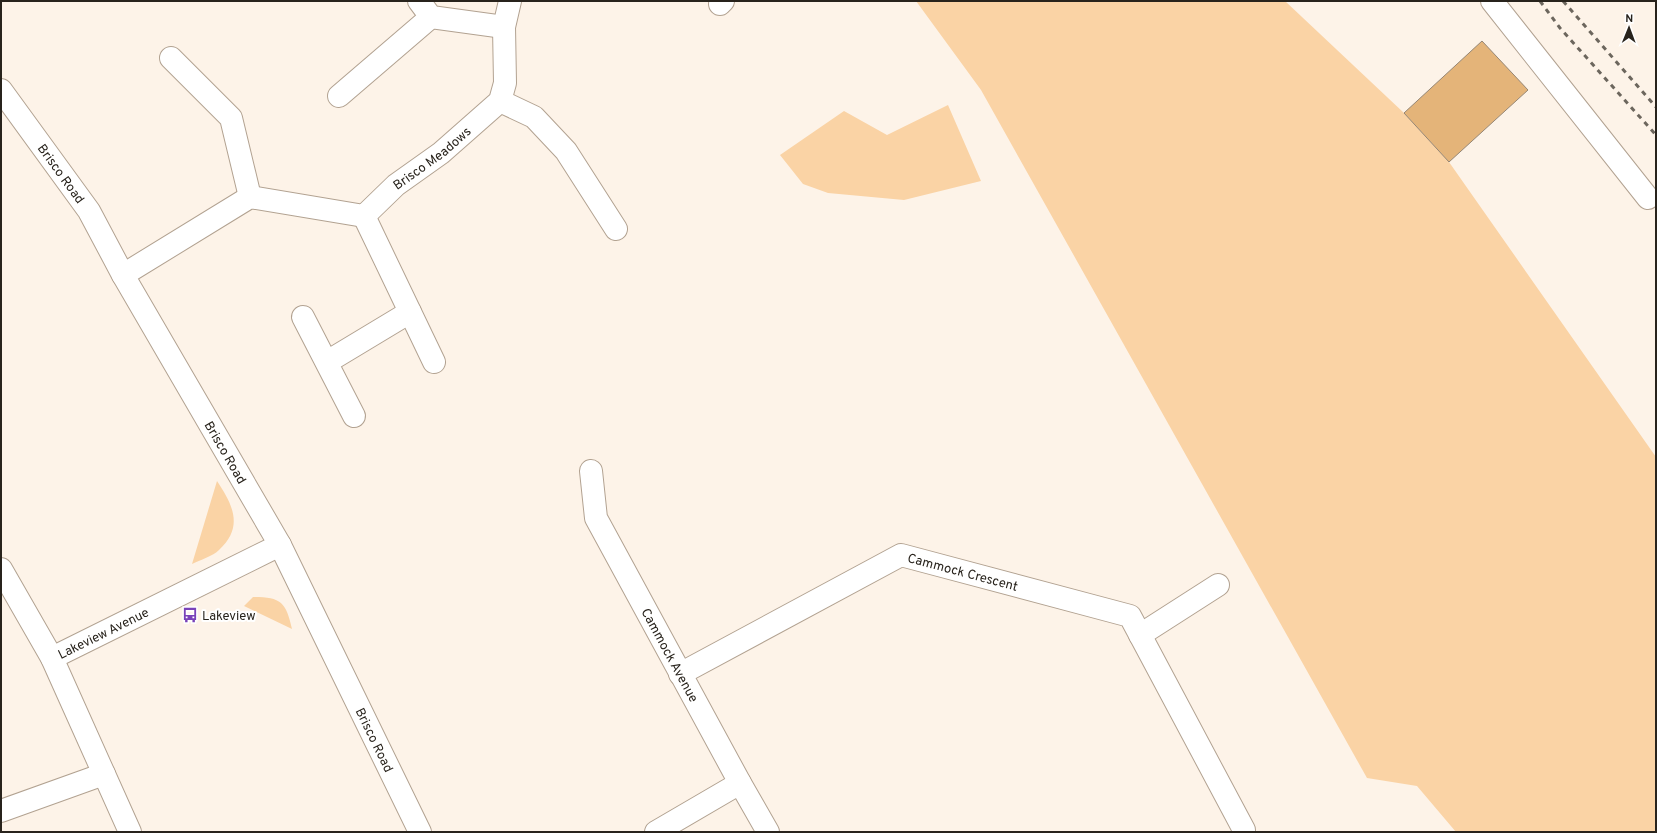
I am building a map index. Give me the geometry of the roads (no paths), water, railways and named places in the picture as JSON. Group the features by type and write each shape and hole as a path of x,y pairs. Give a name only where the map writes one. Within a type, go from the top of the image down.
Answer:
{"street":[{"path":"510,1 504,27 505,83 500,101 534,117 566,151 616,229"},
{"path":"1492,1 1648,198"},
{"path":"339,96 425,9 504,27"},
{"path":"171,58 231,118 250,197"},
{"name":"Brisco Road","path":"1,90 89,211 122,275 280,545 420,832"},
{"name":"Brisco Meadows","path":"364,216 396,185 441,153 500,101"},
{"path":"122,275 250,197 364,216 434,362"},
{"path":"327,362 410,312"},
{"path":"304,317 354,416"},
{"name":"Cammock Avenue","path":"591,471 596,518 680,674 768,832"},
{"name":"Lakeview Avenue","path":"130,832 52,658 280,545"},
{"name":"Cammock Crescent","path":"680,674 901,555 1130,616 1244,830"},
{"path":"1,569 52,658"},
{"path":"1140,635 1218,586"},
{"path":"1,811 104,774"},
{"path":"656,832 740,783"}],"railway":[{"path":"1540,1 1560,28 1656,135"},
{"path":"1563,1 1656,107"}],"place":[{"name":"Lakeview","path":"190,615"}]}
